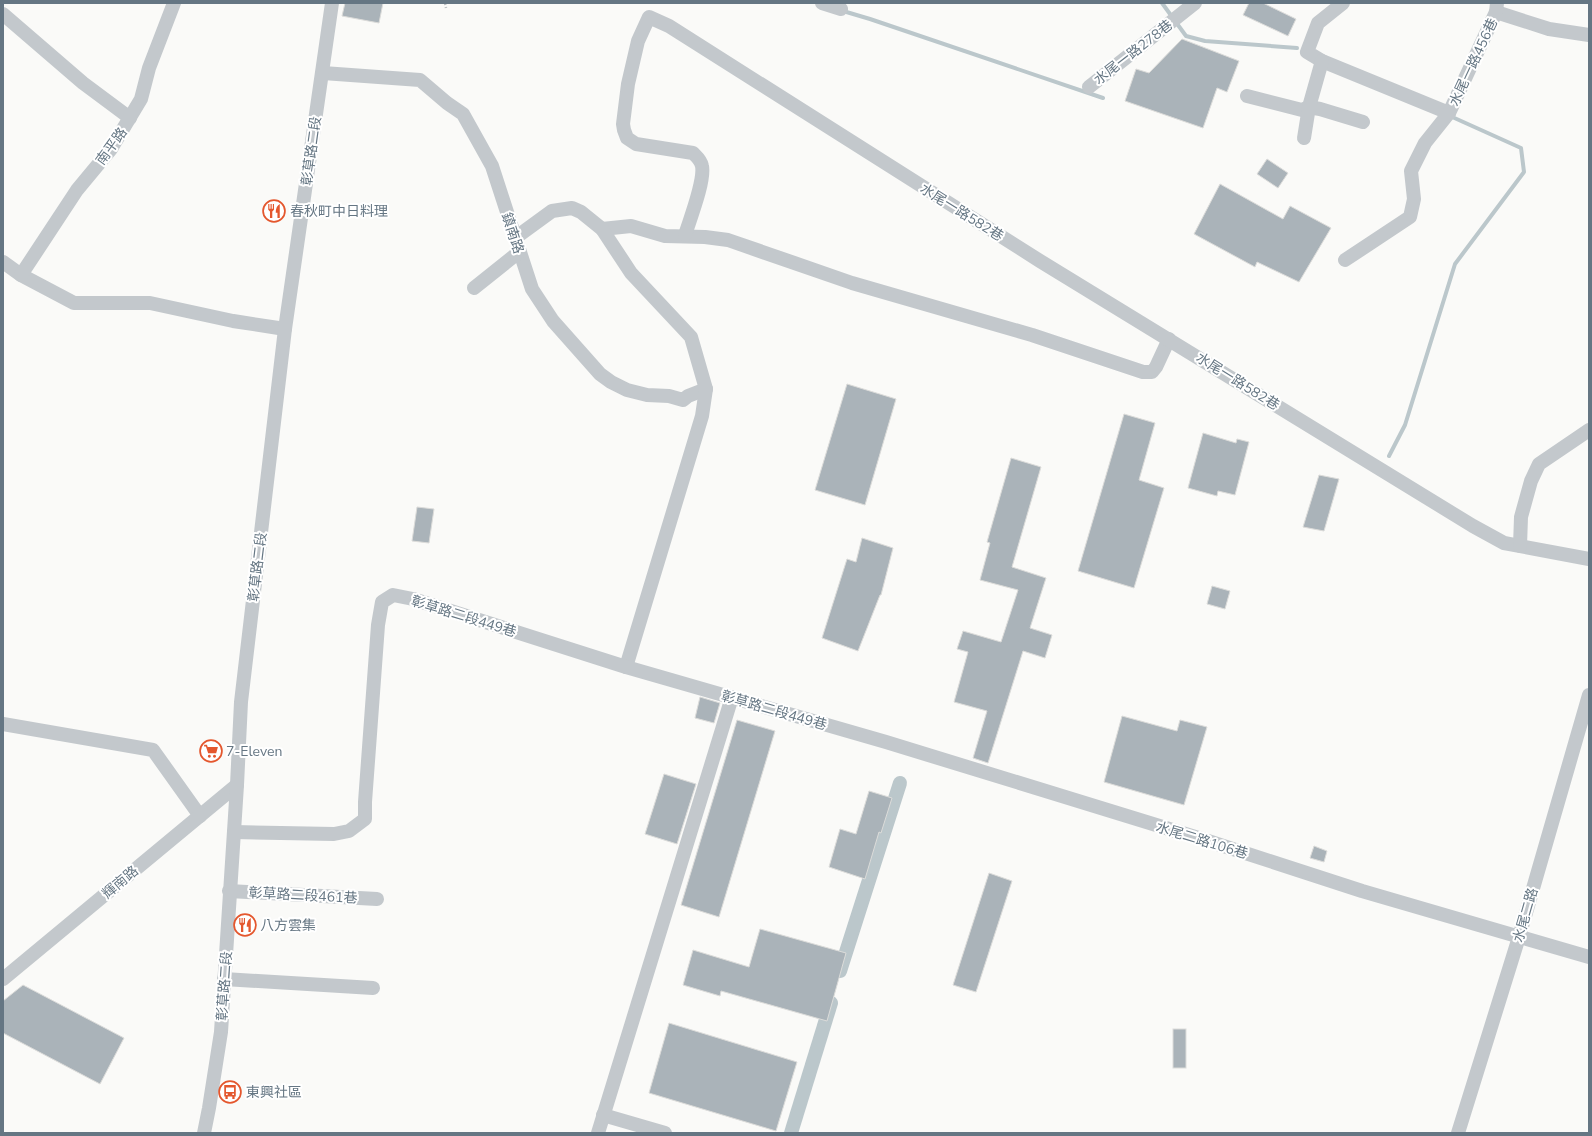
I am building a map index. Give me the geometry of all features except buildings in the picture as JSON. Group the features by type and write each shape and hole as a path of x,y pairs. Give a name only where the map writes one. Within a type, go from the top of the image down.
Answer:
{"street":[{"name":"南平路","path":"21,275 77,190 111,149 141,99 149,68 174,3"},
{"name":"彰草路二段","path":"204,1133 221,1032 241,702 285,330 332,3"},
{"path":"822,3 841,9"},
{"name":"水尾一路278巷","path":"1089,87 1195,3"},
{"name":"水尾一路456巷","path":"1343,3 1318,24 1307,52 1322,61 1449,113"},
{"name":"水尾一路456巷","path":"1345,260 1410,217 1414,199 1411,171 1425,143 1449,113 1497,7 1549,29 1589,35"},
{"path":"3,14 83,83 130,118"},
{"name":"水尾一路582巷","path":"685,235 702,178 702,166 699,158 693,153 636,144 627,138 623,124 628,84 638,41 649,16 669,26 1040,261 1473,526 1504,543 1589,559"},
{"path":"1304,138 1309,106 1322,61"},
{"name":"鎮南路","path":"323,73 420,80 447,103 463,114 492,166 532,289 553,321 600,374 627,390 647,395 669,396 683,400 688,396 706,389"},
{"path":"1247,96 1302,110 1309,106 1363,122"},
{"path":"515,238 552,211 572,208 581,212 602,229 632,272 691,337 706,389 702,416 626,667"},
{"path":"602,229 631,226 665,236 685,235 728,240 852,283 1032,335 1143,372 1152,372 1156,367 1169,339"},
{"path":"474,288 519,252"},
{"path":"3,262 21,275 74,303 150,303 233,321 285,330"},
{"path":"1520,546 1522,517 1531,481 1538,464 1589,430"},
{"name":"彰草路二段449巷","path":"234,832 334,834 350,831 366,819 365,802 378,625 382,602 393,595 413,599 626,667 886,742"},
{"name":"水尾二路","path":"1458,1133 1519,937 1589,695"},
{"path":"598,1133 732,697"},
{"path":"3,724 153,750 200,816"},
{"name":"水尾二路106巷","path":"886,742 1205,840 1362,891 1589,957"},
{"name":"輝南路","path":"3,979 237,785"},
{"name":"彰草路二段461巷","path":"229,891 378,899"},
{"path":"224,979 372,988"},
{"path":"603,1115 665,1133"}],"path":[{"path":"445,3 446,8"}],"waterway":[{"path":"1162,3 1186,36 1205,41 1297,48"},
{"path":"843,11 1103,98"},
{"path":"1389,456 1405,425 1455,264 1524,172 1521,148 1450,116"},
{"path":"840,971 900,783"},
{"path":"791,1133 831,1003"}],"place":[{"name":"春秋町中日料理","path":"274,211"},
{"name":"7-Eleven","path":"211,751"},
{"name":"八方雲集","path":"245,925"},
{"name":"東興社區","path":"230,1092"}]}
